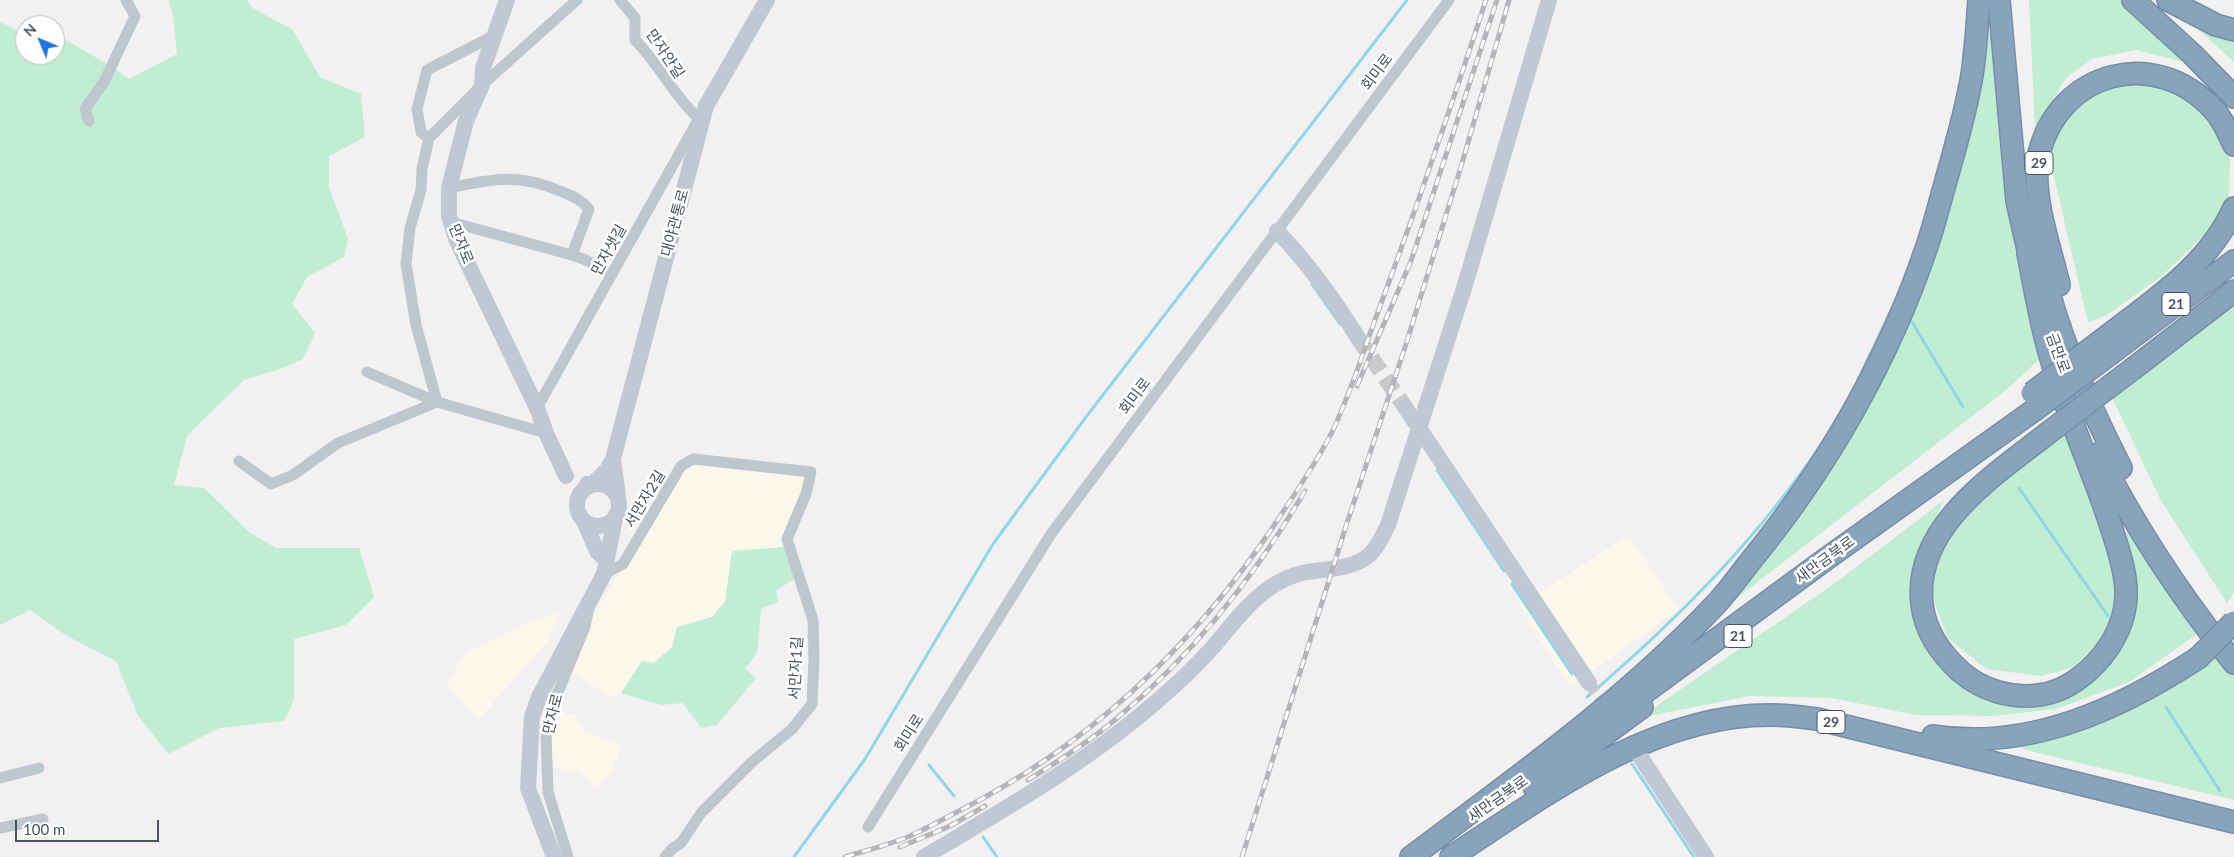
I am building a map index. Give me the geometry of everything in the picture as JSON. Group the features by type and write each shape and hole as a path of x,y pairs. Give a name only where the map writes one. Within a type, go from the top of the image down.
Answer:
{"highway":[{"path":"1412,857 1560,745 1666,653 1717,603 1772,536 1805,490 1834,445 1862,393 1904,304 1927,246 1958,139 1972,74 1979,0"},
{"name":"금만로","path":"1998,0 2016,191 2028,253 2041,305 2091,441 2145,541 2176,588 2234,663"},
{"name":"금만로","path":"2012,0 2018,111 2026,188 2045,275 2064,336 2101,429 2133,493 2169,553 2202,602 2234,642"},
{"path":"2133,0 2192,54 2234,97"},
{"path":"2168,0 2216,25 2234,30"},
{"name":"29","path":"2101,429 2063,302 2041,211 2038,178 2039,156 2046,133 2059,111 2075,95 2093,83 2115,74 2135,73 2158,76 2172,81 2199,96 2214,110 2234,145"},
{"path":"2122,352 2170,288 2198,262 2215,242 2234,208"},
{"path":"2028,253 2052,363 2111,527 2121,559 2126,591 2122,619 2114,640 2084,676 2055,693 2029,696 2001,693 1973,682 1951,663 1934,640 1923,616 1920,590 1925,562 1934,541 1947,522 1973,494 2037,415"},
{"name":"새만금북로","path":"2122,352 2234,261"},
{"name":"새만금북로","path":"1440,857 2122,352 2234,276"},
{"path":"2122,352 2234,291"},
{"name":"새만금북로","path":"1412,857 1507,793 1826,559 2037,415"},
{"path":"1817,718 1955,740 2004,737 2066,725 2113,707 2161,682 2198,658 2234,622"},
{"name":"29","path":"1451,857 1569,780 1659,737 1726,719 1771,715 1817,718 2234,822"}],"street":[{"path":"89,121 85,109 104,82 135,16 126,0"},
{"name":"만자로","path":"507,0 483,68 482,85 466,121 449,188 449,216 456,239 537,408 546,434 577,500"},
{"path":"438,402 416,325 406,264 410,228 421,190 422,169 429,138 482,85 577,0"},
{"name":"만자안길","path":"620,0 635,18 635,40 649,55 674,93 703,112"},
{"name":"대야관통로","path":"613,459 703,112 767,0"},
{"name":"회미로","path":"868,827 1051,534 1449,0"},
{"path":"924,857 1022,798 1098,747 1156,702 1205,656 1247,608 1266,590 1282,580 1300,574 1344,567 1365,558 1376,546 1388,525 1465,284 1549,0"},
{"path":"429,138 421,132 417,110 427,70 495,35"},
{"name":"만자샛길","path":"537,408 703,112"},
{"path":"449,188 495,178 518,178 543,183 581,200 589,209 572,255"},
{"path":"451,222 572,255 612,274"},
{"path":"1277,231 1302,257 1329,292 1358,338"},
{"path":"367,372 438,402 546,434"},
{"path":"239,461 271,484 293,475 338,443 438,402"},
{"path":"1405,407 1589,682"},
{"path":"605,567 577,510 577,500 583,490 592,485 607,470 613,459"},
{"path":"584,521 597,526 604,526 615,518 618,511 618,497 613,459"},
{"name":"서만자2길","path":"605,567 623,564 681,466 693,459 811,472"},
{"name":"서만자1길","path":"668,854 681,843 701,813 752,762 792,729 812,704 813,620 787,539 806,494 811,472"},
{"path":"566,476 592,485 602,484 609,486 618,497"},
{"name":"만자로","path":"554,857 528,788 532,717 539,697 589,604 605,567 615,518"},
{"name":"만자로","path":"568,857 548,792 546,734 556,697 585,626 589,604"},
{"path":"1639,755 1706,857"},
{"path":"0,778 39,768"},
{"path":"0,828 43,819"}],"shaded area":[{"path":"693,463 811,472 786,547 732,551 725,602 712,617 677,627 672,647 654,663 642,661 621,693 611,697 570,671 596,611 683,471"},
{"path":"1629,535 1678,610 1570,687 1519,606"},
{"path":"560,612 547,642 478,720 447,685 465,653 523,625"},
{"path":"557,711 576,715 585,731 622,746 610,773 596,787 579,772 551,767 552,738"}],"green space":[{"path":"168,0 247,0 252,8 292,29 320,77 361,94 365,137 329,156 329,187 348,239 344,257 307,277 292,304 315,333 303,359 283,368 244,380 187,436 174,485 204,488 249,532 276,548 359,548 374,597 346,625 294,639 294,700 284,721 219,728 168,754 137,714 116,661 67,636 30,610 0,625 0,22 15,29 15,65 65,65 65,40 111,66 129,79 177,54 173,14"},
{"path":"2029,0 2122,0 2141,20 2196,65 2136,50 2092,59 2066,78 2035,129"},
{"path":"2180,13 2234,39 2234,62"},
{"path":"1986,23 1993,42 2041,358 2006,390 1702,625 1906,321 1969,138"},
{"path":"2114,82 2158,83 2196,103 2221,131 2230,160 2229,200 2209,230 2163,275 2107,315 2088,323 2051,164 2058,126 2082,99"},
{"path":"2234,299 2234,593 2227,603 2160,499 2110,393"},
{"path":"2067,428 2110,542 2118,597 2108,633 2074,667 2041,676 1986,669 1947,637 1929,586 1947,532 1999,479"},
{"path":"1944,500 1917,561 1939,662 2045,701 2132,620 2126,519 2200,632 2129,682 2056,709 1993,716 1916,715 1831,698 1750,696 1639,718 1838,581"},
{"path":"786,547 794,579 776,591 778,602 761,609 757,653 745,669 756,678 717,725 701,728 683,703 661,705 621,693 642,661 654,663 672,647 677,627 712,617 725,602 732,551"},
{"path":"2214,650 2234,670 2234,800 2030,751 2007,742 2105,720 2187,674"}],"waterway":[{"path":"794,857 865,759 993,544 1086,417 1407,0"},
{"path":"1963,61 1966,35"},
{"path":"1312,284 1340,324"},
{"path":"1858,380 1895,302"},
{"path":"1912,322 1963,407"},
{"path":"1587,697 1653,638 1716,575 1774,509 1826,437"},
{"path":"1437,470 1504,571"},
{"path":"2019,488 2108,616"},
{"path":"1512,584 1572,674"},
{"path":"2166,707 2220,791"},
{"path":"1632,764 1694,857"},
{"path":"929,765 954,796"},
{"path":"983,837 997,857"}],"tunnel":[{"path":"1358,338 1405,407"},
{"path":"1589,683 1636,751"}],"railway":[{"path":"845,857 916,833 1004,786 1050,757 1094,724 1135,689 1174,651 1211,610 1245,567 1306,477 1340,416 1421,194 1486,0"},
{"path":"1357,386 1411,261 1497,0"},
{"path":"1242,857 1347,523 1407,341 1463,160 1509,0"},
{"path":"1028,780 1074,751 1106,727 1171,668 1221,613 1244,584 1286,523 1305,491"},
{"path":"900,847 950,826 985,806"}]}
